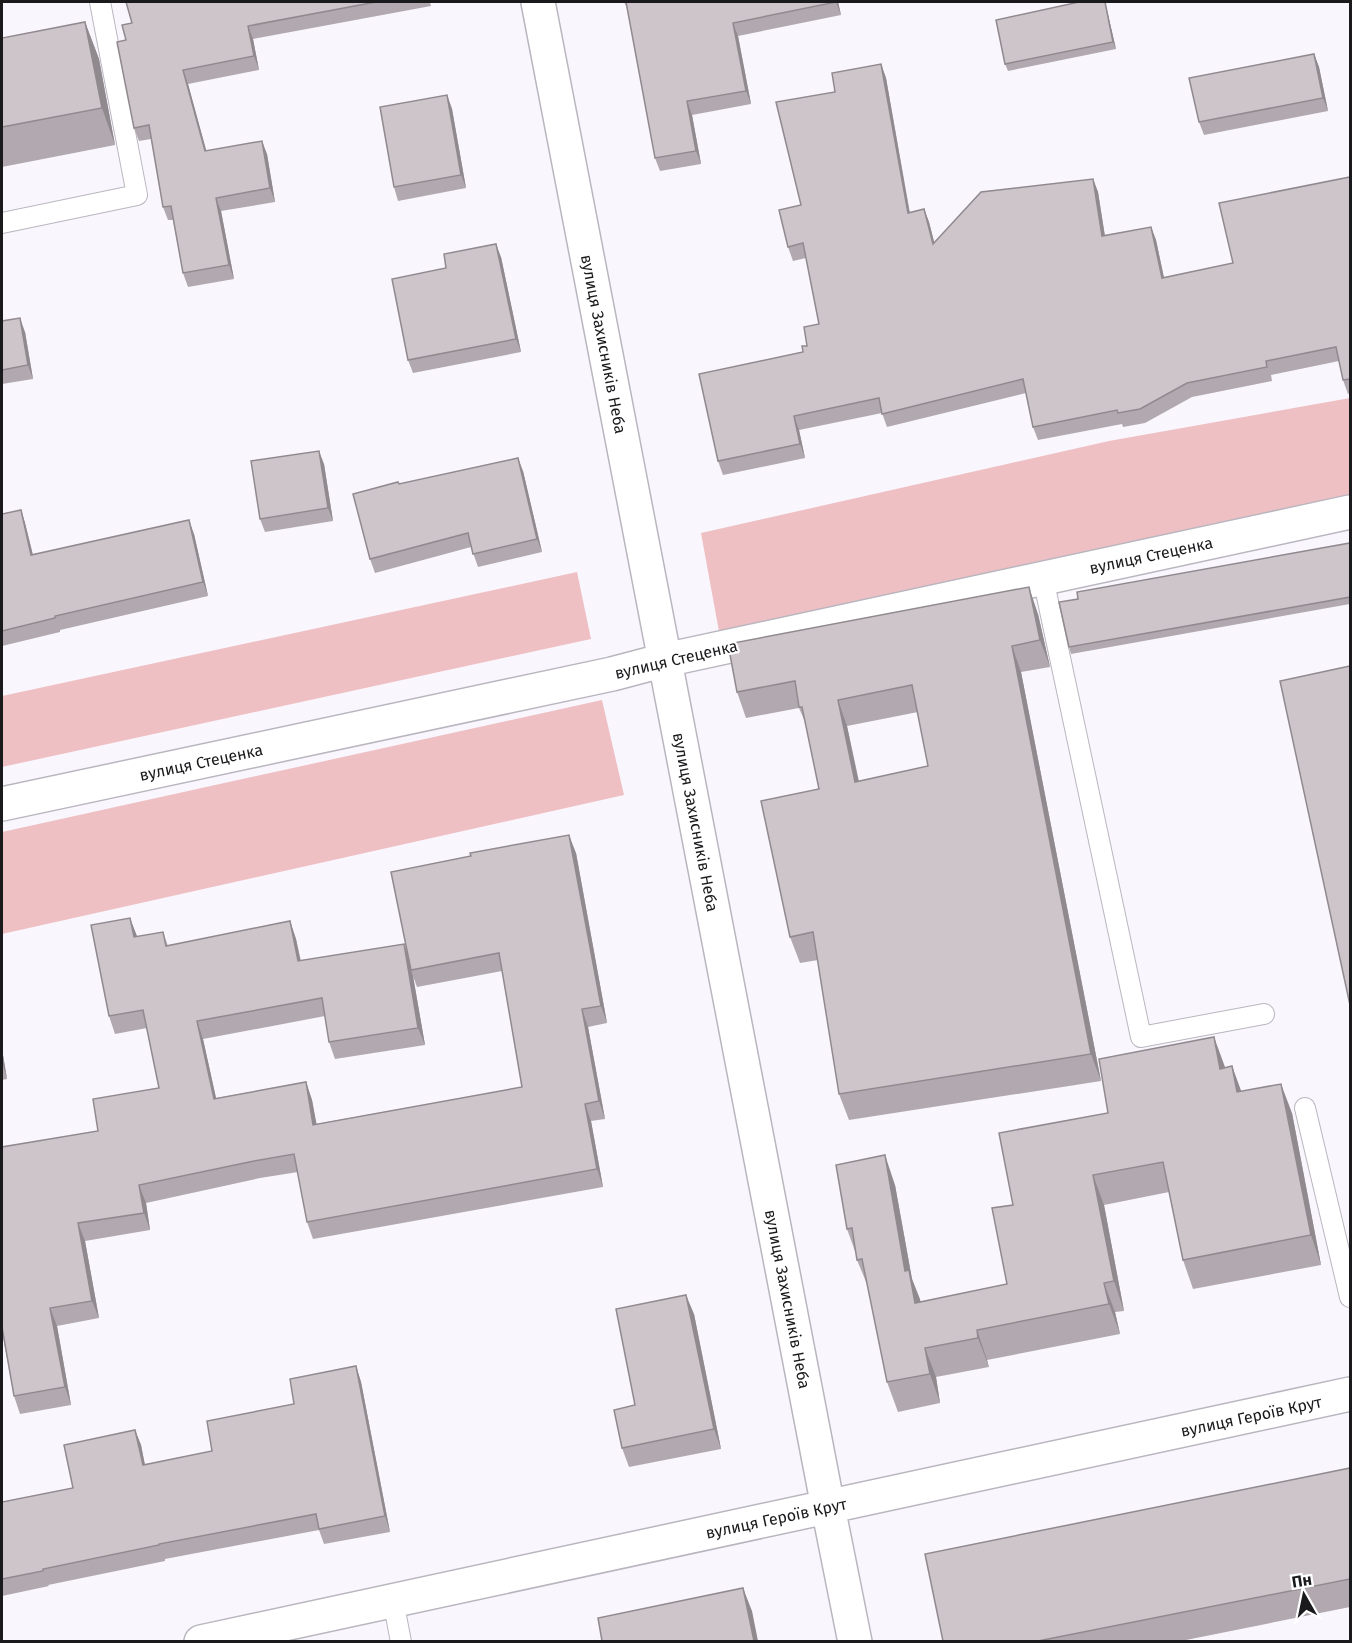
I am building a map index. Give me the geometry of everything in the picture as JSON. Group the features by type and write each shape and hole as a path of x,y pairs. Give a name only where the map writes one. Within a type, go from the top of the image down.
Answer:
{"street":[{"name":"вулиця Захисників Неба","path":"538,2 855,1641"},
{"name":"вулиця Стеценка","path":"2,804 612,674 665,660 1350,512"},
{"name":"вулиця Героїв Крут","path":"201,1641 1350,1394"}],"lane":[{"path":"2,223 137,195 99,2"},
{"path":"1043,578 1141,1037 1264,1014"},
{"path":"1305,1108 1350,1297"},
{"path":"393,1600 401,1641"}],"shaded area":[{"path":"1350,398 1350,512 722,648 701,533 1109,441"},
{"path":"577,572 591,639 2,767 2,696"},
{"path":"602,700 624,795 2,934 2,832"}],"building":[{"path":"126,2 376,2 248,26 254,56 183,70 205,151 262,141 270,188 216,198 229,265 183,273 171,206 163,207 149,125 134,128 117,42 126,40 122,25 132,23"},
{"path":"626,2 836,2 733,23 746,91 687,101 696,151 655,158"},
{"path":"1079,2 1105,2 1113,42 1005,64 996,20"},
{"path":"85,22 102,108 2,127 2,38"},
{"path":"1314,54 1323,98 1199,122 1189,78"},
{"path":"881,64 908,213 924,209 933,244 981,192 1093,179 1102,236 1151,227 1162,278 1233,263 1219,203 1350,177 1350,379 1343,380 1336,347 1266,361 1267,367 1187,383 1140,409 1118,413 1117,410 1033,427 1023,379 882,414 879,398 794,416 800,444 718,461 699,374 803,352 802,346 807,346 804,327 819,324 803,243 788,247 779,210 801,205 776,102 835,92 832,73"},
{"path":"447,95 461,175 394,187 380,107"},
{"path":"496,244 516,339 408,360 392,279 446,268 444,254"},
{"path":"20,318 28,365 2,370 2,321"},
{"path":"319,451 328,508 260,519 251,461"},
{"path":"518,458 537,539 473,554 468,533 370,559 353,494 398,482 399,484"},
{"path":"21,510 31,555 189,520 203,582 55,616 55,618 2,631 2,514"},
{"path":"1350,543 1350,597 1069,647 1059,602 1078,599 1077,592"},
{"path":"1029,587 1040,640 1012,646 1091,1054 839,1094 813,932 790,937 761,801 819,789 802,707 799,707 795,681 737,692 728,644","holes":["912,685 928,766 855,782 838,700"]},
{"path":"1350,666 1350,1005 1280,681"},
{"path":"569,835 601,1006 582,1009 599,1101 585,1104 597,1169 307,1222 294,1154 139,1185 144,1213 78,1223 92,1301 50,1308 65,1387 14,1396 2,1327 2,1147 98,1131 93,1099 159,1088 143,1010 109,1016 91,925 130,918 134,937 163,932 166,946 290,921 298,961 404,944 418,1028 329,1042 322,998 197,1021 214,1099 306,1082 313,1125 522,1087 499,953 411,970 391,872 471,856 470,853"},
{"path":"1214,1037 1220,1069 1232,1066 1237,1092 1281,1084 1311,1235 1183,1260 1163,1162 1093,1175 1114,1281 1104,1283 1109,1304 977,1330 978,1338 925,1348 930,1374 887,1382 862,1259 857,1260 852,1228 847,1229 836,1165 885,1155 905,1271 909,1270 915,1303 1007,1284 992,1208 1013,1205 999,1133 1108,1113 1099,1059"},
{"path":"686,1295 714,1429 622,1448 614,1410 635,1405 616,1309"},
{"path":"356,1366 385,1516 319,1529 316,1514 159,1544 2,1579 2,1502 73,1488 64,1445 135,1430 143,1465 212,1451 207,1421 294,1404 290,1379"},
{"path":"1350,1468 1350,1579 1038,1641 943,1641 925,1554"},
{"path":"743,1588 754,1641 602,1641 598,1618"}]}
